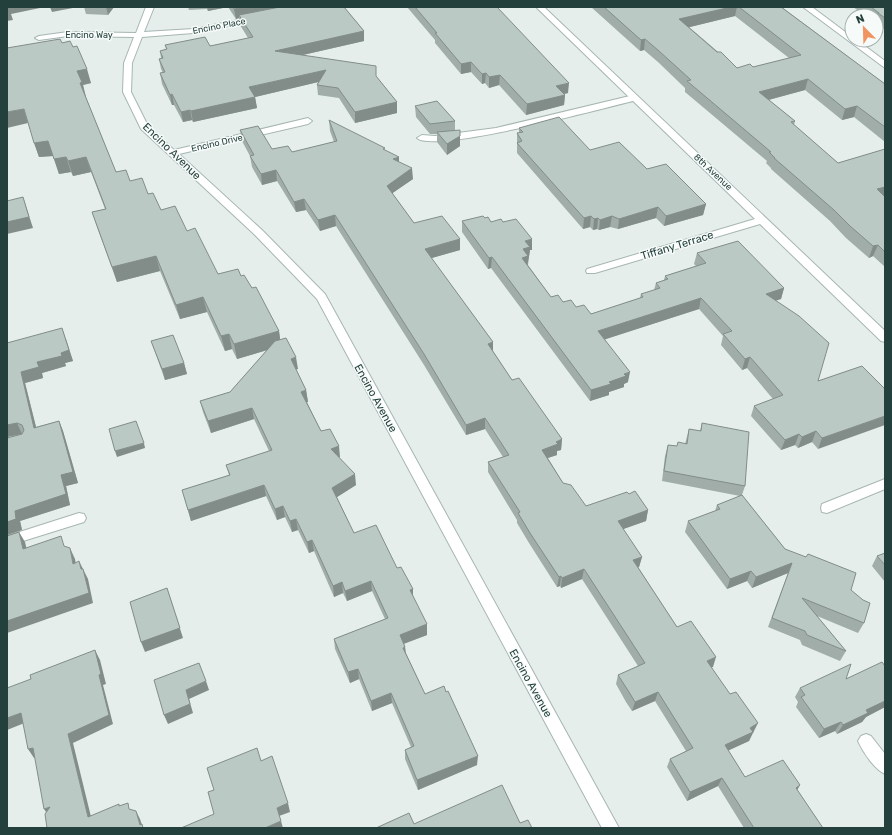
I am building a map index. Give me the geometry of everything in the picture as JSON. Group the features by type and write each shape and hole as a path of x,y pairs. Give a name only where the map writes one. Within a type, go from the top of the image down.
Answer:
{"street":[{"name":"Encino Avenue","path":"150,7 128,63 126,92 144,127 258,232 321,297 611,828"},
{"name":"8th Avenue","path":"540,7 885,338"},
{"path":"807,7 885,65"},
{"name":"Encino Place","path":"139,35 193,31 262,18"},
{"name":"Encino Way","path":"39,38 68,34 139,35"},
{"path":"422,138 435,139 496,131 634,98"},
{"name":"Encino Drive","path":"172,153 308,121"},
{"name":"Tiffany Terrace","path":"591,271 763,220"},
{"path":"827,508 885,484"},
{"path":"7,541 79,518"},
{"path":"866,740 885,766"}],"building":[{"path":"233,7 245,7 234,9"},
{"path":"280,7 344,7 364,31 275,51 376,66 376,76 397,102 355,112 338,88 317,85 326,70 249,87 255,97 181,112 172,94 170,95 160,73 165,72 159,59 163,58 160,51 167,49 165,45 205,37 210,46 253,37 239,15"},
{"path":"415,7 497,7 569,83 556,86 565,95 527,104 500,75 489,77 486,73 482,74 471,62 461,64"},
{"path":"604,7 731,7 679,19 717,52 721,52 737,68 750,64 753,67 801,55 739,7 781,7 885,84 885,127 857,106 845,109 808,79 759,92 795,121 791,122 838,163 885,149 885,187 877,189 885,197 885,252 878,245 873,246 850,226 834,210 774,158 769,152 771,152 687,81 691,80 659,51 645,39 641,40"},
{"path":"871,7 885,7 885,18 884,8"},
{"path":"60,39 62,43 70,41 73,47 77,46 87,69 77,71 82,82 80,83 116,172 126,170 130,181 142,178 148,194 153,193 161,210 175,206 187,231 195,228 218,274 238,269 241,276 244,275 252,288 256,287 279,331 234,344 229,334 221,336 203,297 176,305 156,256 112,267 92,212 106,209 86,157 68,161 66,157 54,159 48,141 34,143 24,109 7,112 7,48"},
{"path":"437,101 455,121 430,124 415,106"},
{"path":"559,117 590,150 619,142 647,169 666,164 706,204 666,216 658,207 619,219 612,216 600,220 598,218 594,219 591,216 584,218 517,143 522,141 517,133 523,132 519,128"},
{"path":"329,120 385,148 383,149 399,157 393,159 412,168 387,186 414,223 442,216 460,239 425,249 493,342 488,344 512,380 519,378 562,439 556,442 558,444 542,450 563,483 571,485 586,506 627,492 629,494 635,491 648,510 618,521 642,557 633,560 677,627 691,621 716,657 707,661 730,694 736,692 758,723 750,728 753,732 725,745 745,777 783,760 800,785 796,788 823,828 754,828 722,778 690,792 670,759 693,748 658,692 635,702 618,675 645,663 584,569 562,578 561,576 559,577 530,533 518,513 520,512 488,462 509,455 485,418 466,425 424,354 335,215 318,220 304,199 294,202 276,170 261,174 250,156 254,155 240,130 258,126 272,149 288,146 292,152 337,141"},
{"path":"460,130 460,136 447,144 437,132"},
{"path":"23,197 29,217 7,222 7,201"},
{"path":"483,216 485,218 488,217 491,222 501,219 503,222 516,219 532,239 525,241 530,247 523,249 528,256 522,258 551,297 558,295 563,302 571,300 576,307 584,305 591,314 643,297 641,294 660,288 656,283 668,279 665,276 706,263 697,253 738,241 784,288 766,294 799,316 829,343 818,381 862,366 885,389 885,416 822,438 816,431 802,437 799,434 785,440 754,406 783,395 750,357 745,359 723,334 732,331 701,298 598,331 630,372 624,374 626,376 609,382 611,384 591,390 492,257 489,258 462,221"},
{"path":"62,328 69,350 61,353 62,356 37,362 39,367 21,372 34,428 59,421 73,472 61,475 66,494 15,511 16,519 7,522 7,438 22,434 24,430 22,425 17,423 7,425 7,343"},
{"path":"173,335 184,363 162,369 151,341"},
{"path":"286,338 296,357 291,359 306,390 301,392 321,431 330,429 339,446 331,449 355,474 332,488 354,533 376,525 397,568 401,567 413,589 410,590 427,624 400,635 405,647 403,648 425,694 444,686 446,692 448,691 478,756 417,780 405,750 414,746 391,693 371,701 358,669 348,672 334,639 388,618 371,581 345,591 342,582 333,586 312,540 307,542 296,519 290,521 283,506 275,509 264,485 188,510 182,490 230,475 226,465 272,450 252,408 208,421 200,401 230,392 275,341"},
{"path":"136,421 144,443 115,451 109,429"},
{"path":"702,423 749,432 745,486 664,471 668,445 677,446 678,442 687,444 689,429 701,431"},
{"path":"742,495 785,549 806,557 808,554 856,573 851,590 863,600 870,603 864,623 802,598 846,651 807,635 805,631 772,618 792,563 756,577 751,571 730,579 688,521 720,509 717,505"},
{"path":"19,532 23,549 61,536 64,546 70,548 73,564 79,561 81,569 83,569 89,593 7,621 7,536"},
{"path":"885,553 885,565 877,556"},
{"path":"167,588 180,628 141,642 130,602"},
{"path":"95,650 101,674 99,675 109,715 68,734 88,817 119,804 119,806 128,803 129,809 136,811 140,825 142,824 143,828 47,828 45,814 50,807 44,809 33,748 28,749 21,713 7,718 7,688 31,679 30,675"},
{"path":"882,662 885,666 885,701 866,710 868,713 843,725 841,722 824,729 801,697 805,695 800,688 851,664 846,679"},
{"path":"199,663 206,681 186,690 190,704 164,715 154,680"},
{"path":"257,748 261,761 272,756 288,803 277,808 281,821 265,828 181,828 214,814 208,792 214,790 207,768"},
{"path":"502,785 520,823 528,820 532,828 376,828 409,813 414,824"}]}
